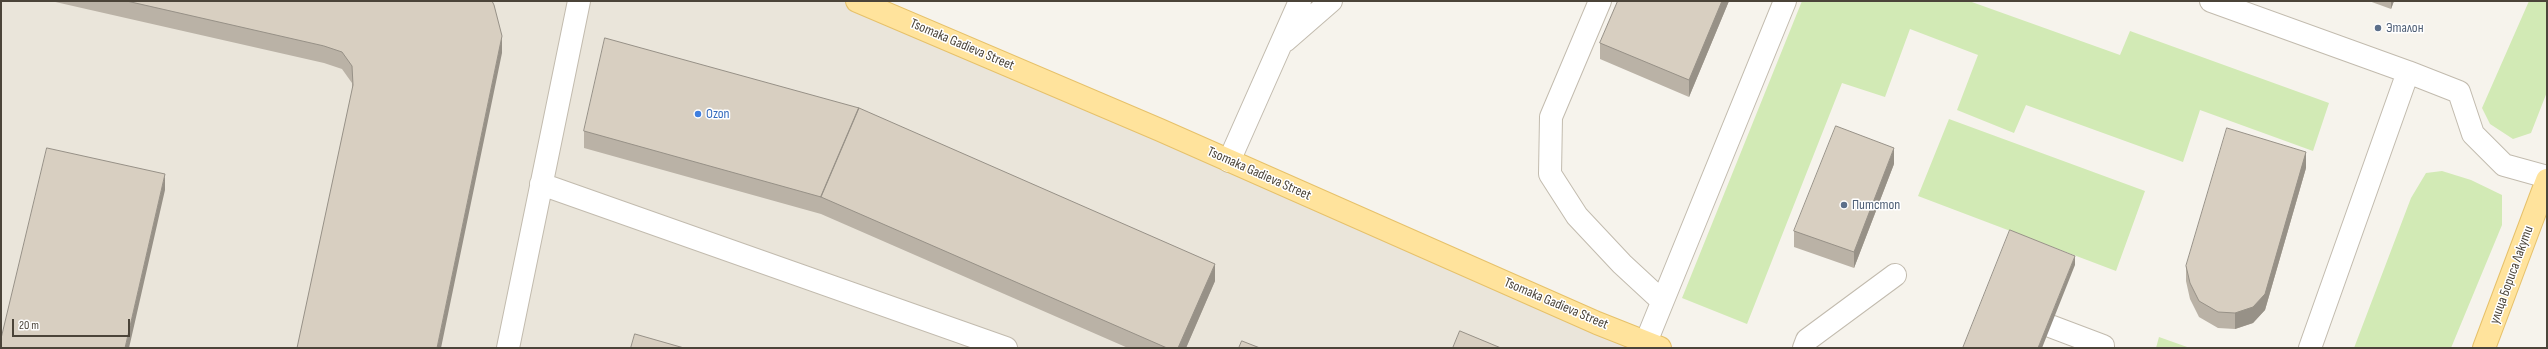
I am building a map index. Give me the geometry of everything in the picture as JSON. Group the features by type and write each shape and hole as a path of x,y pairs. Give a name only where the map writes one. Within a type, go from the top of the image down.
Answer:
{"main road":[{"name":"Tsomaka Gadieva Street","path":"858,1 1653,345"},
{"name":"улица Бориса Лакути","path":"2484,348 2547,179"}],"lane":[{"path":"508,348 580,1"},
{"path":"1230,161 1278,48 1300,1"},
{"path":"1278,48 1331,1"},
{"path":"1600,1 1551,117 1550,174 1577,216 1622,264 1662,300"},
{"path":"1653,345 1662,300 1785,1"},
{"path":"2211,1 2408,72 2459,92 2473,134 2504,165 2547,179"},
{"path":"2310,348 2408,72"},
{"path":"542,184 1006,348"},
{"path":"1804,348 1807,340 1895,275"},
{"path":"2050,326 2103,346 2102,348"}],"shaded area":[{"path":"1,1 857,1 1660,348 1,348"}],"green space":[{"path":"1802,1 1969,1 2120,55 2130,31 2329,103 2313,151 2200,110 2183,162 2026,105 2014,133 1957,110 1978,55 1910,29 1885,97 1842,83 1747,324 1682,298"},
{"path":"2529,1 2547,1 2547,92 2531,133 2513,139 2490,124 2482,108"},
{"path":"1949,119 2145,191 2116,271 1918,196"},
{"path":"2442,171 2471,180 2502,195 2502,225 2451,348 2354,348 2411,198 2426,173"},
{"path":"2159,337 2190,348 2156,348"}],"building":[{"path":"127,1 492,1 502,36 437,348 297,348 353,85 352,66 342,52 324,46"},
{"path":"1618,1 1722,1 1689,80 1600,43"},
{"path":"605,38 859,108 821,197 584,131"},
{"path":"859,108 1215,264 1178,348 1167,348 821,197"},
{"name":"Питстоп","path":"1836,126 1894,148 1854,252 1794,231"},
{"path":"2227,128 2306,152 2265,294 2253,307 2235,313 2218,312 2199,301 2190,283 2186,266"},
{"path":"47,148 165,174 125,348 1,348 1,339"},
{"path":"2010,230 2075,256 2038,348 1963,348"},
{"path":"1460,331 1501,348 1453,348"},
{"path":"635,334 684,348 631,348"},
{"path":"1242,341 1260,348 1239,348"}],"place":[{"name":"Эталон","path":"2378,28"},
{"name":"Ozon","path":"698,114"},
{"name":"Питстоп","path":"1844,205"}]}
